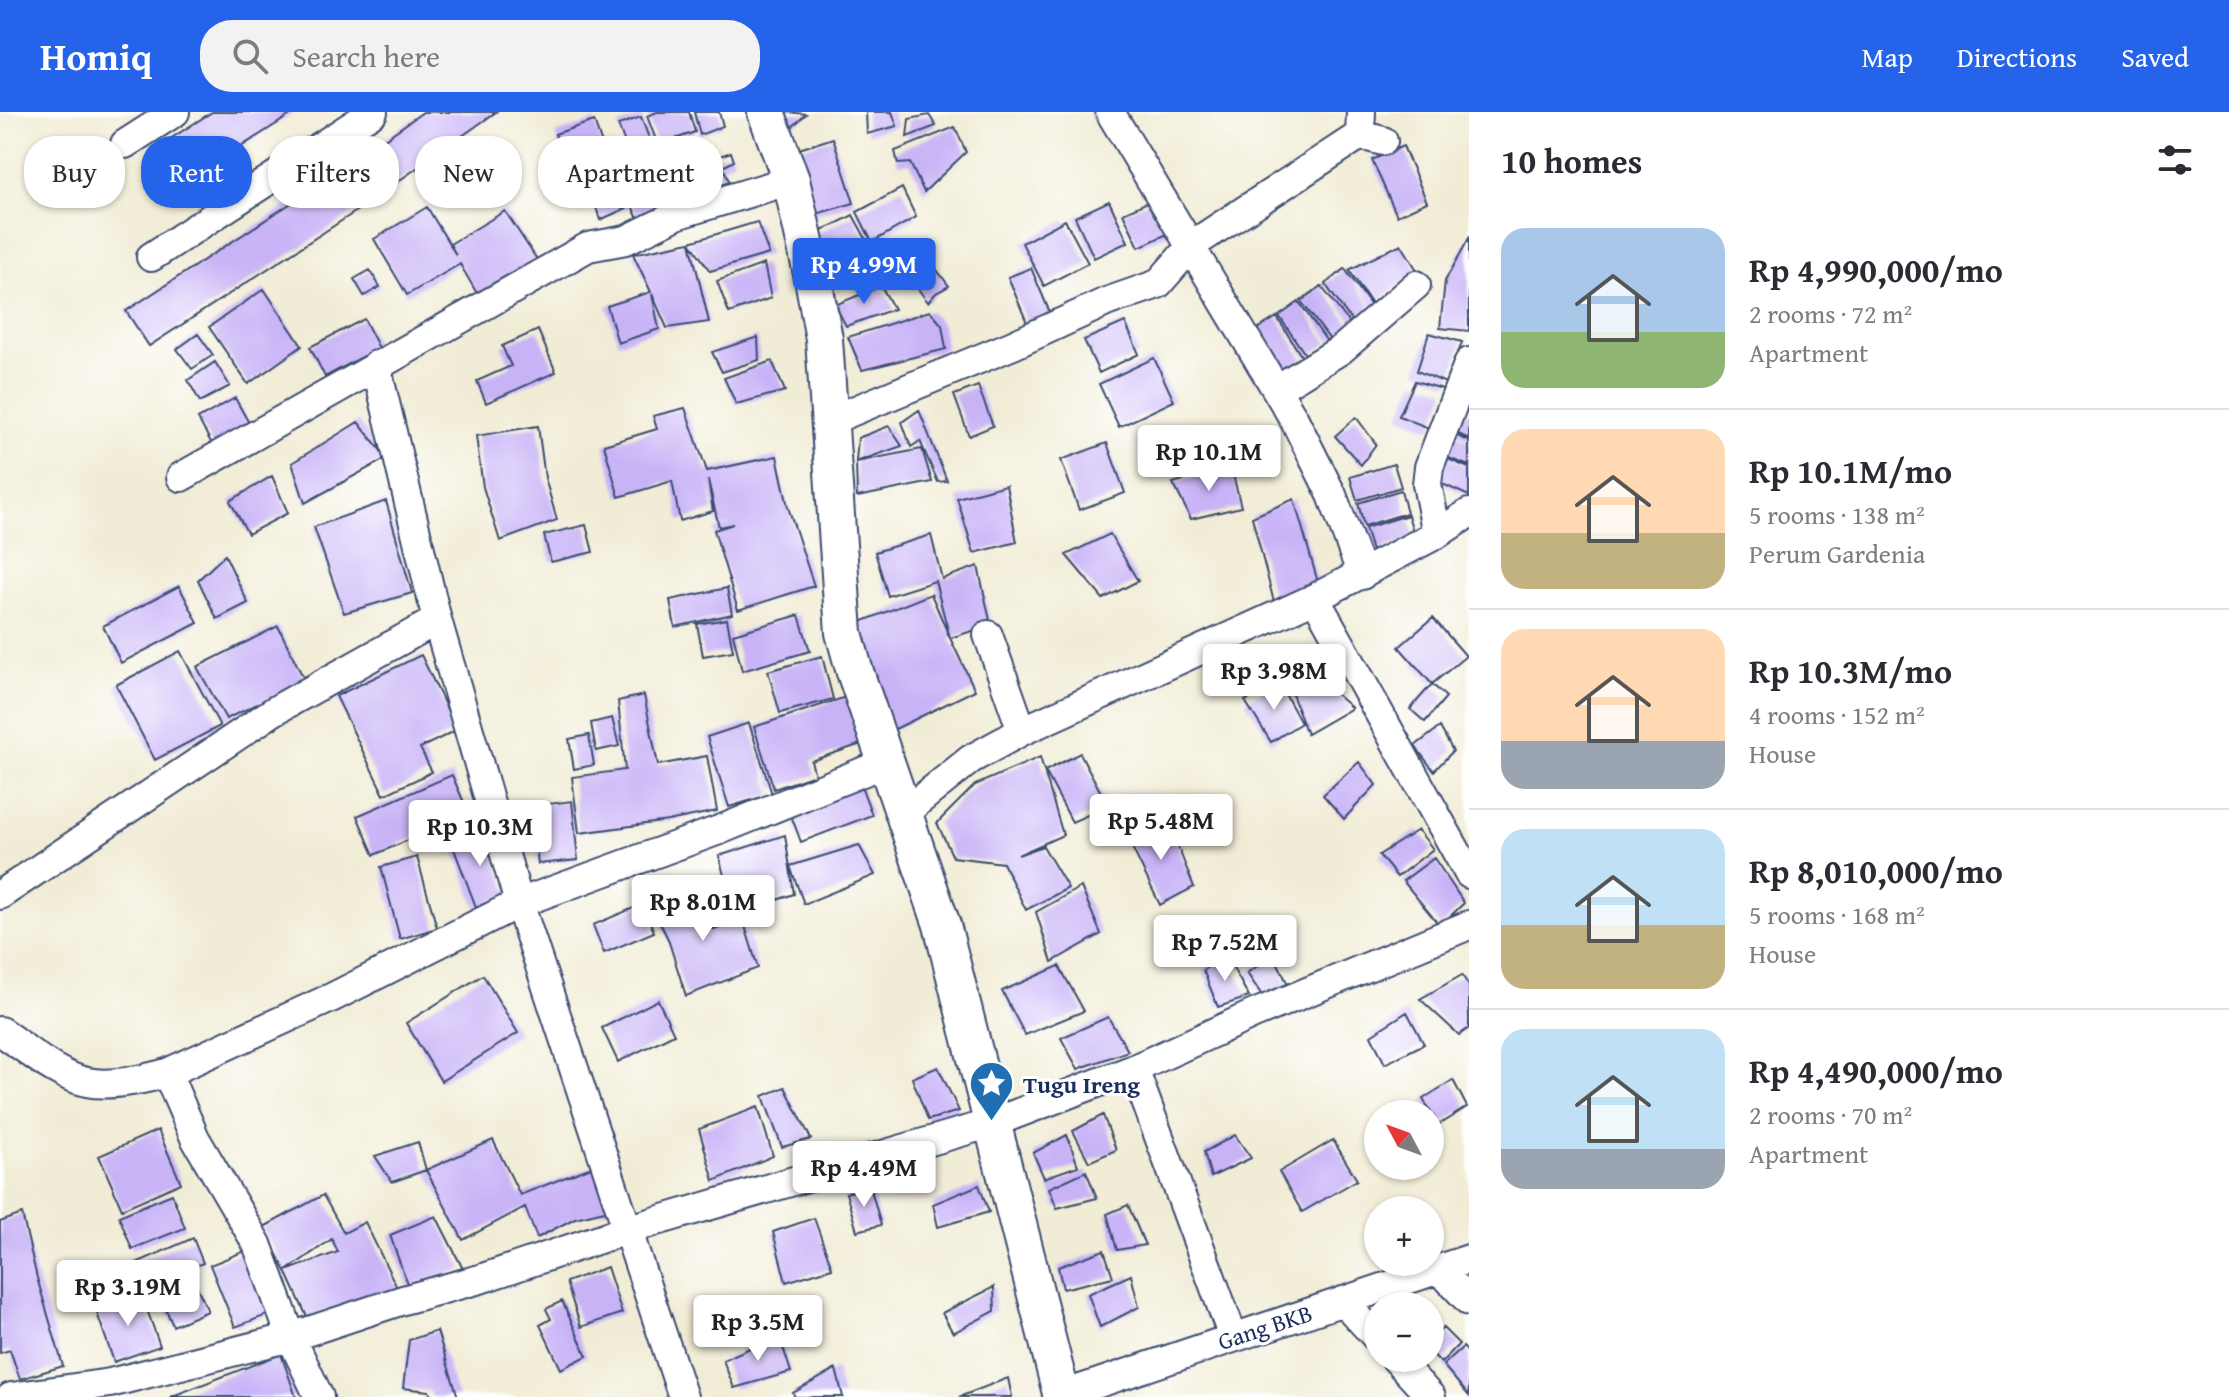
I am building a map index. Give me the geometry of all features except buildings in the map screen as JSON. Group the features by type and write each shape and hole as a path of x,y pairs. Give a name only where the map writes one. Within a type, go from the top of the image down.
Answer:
{"street":[{"path":"125,144 175,112"},
{"path":"151,257 373,112"},
{"path":"766,112 791,180 824,339 844,633 942,925 1060,1396"},
{"path":"1110,112 1277,389 1332,495 1362,575"},
{"path":"829,421 1013,345 1106,302 1158,284 1192,245 1368,129"},
{"path":"181,477 588,247 626,240 679,214 791,180"},
{"path":"1277,389 1342,349 1416,285"},
{"path":"1437,534 1427,484 1429,467 1469,362"},
{"path":"376,365 437,620 519,903 683,1397"},
{"path":"905,812 971,759 1022,731 1315,598 1437,534 1469,513"},
{"path":"1315,598 1469,874"},
{"path":"0,895 274,711 437,620"},
{"path":"988,635 1022,731"},
{"path":"0,1031 60,1071 87,1082 137,1080 167,1073 333,997 519,903 722,829 887,762"},
{"path":"11,1397 110,1383 291,1337 626,1230 992,1123 1134,1069 1254,1014 1469,925"},
{"path":"1134,1069 1233,1337"},
{"path":"167,1073 195,1138 257,1244 291,1337 319,1397"},
{"name":"Gang BKB","path":"1444,1270 1469,1259"},
{"path":"1444,1274 1469,1301"},
{"name":"Gang BKB","path":"1060,1396 1425,1276"},
{"path":"1343,1301 1364,1324"},
{"path":"1408,1372 1431,1397"}],"place":[{"name":"Tugu Ireng","path":"992,1123"}]}
